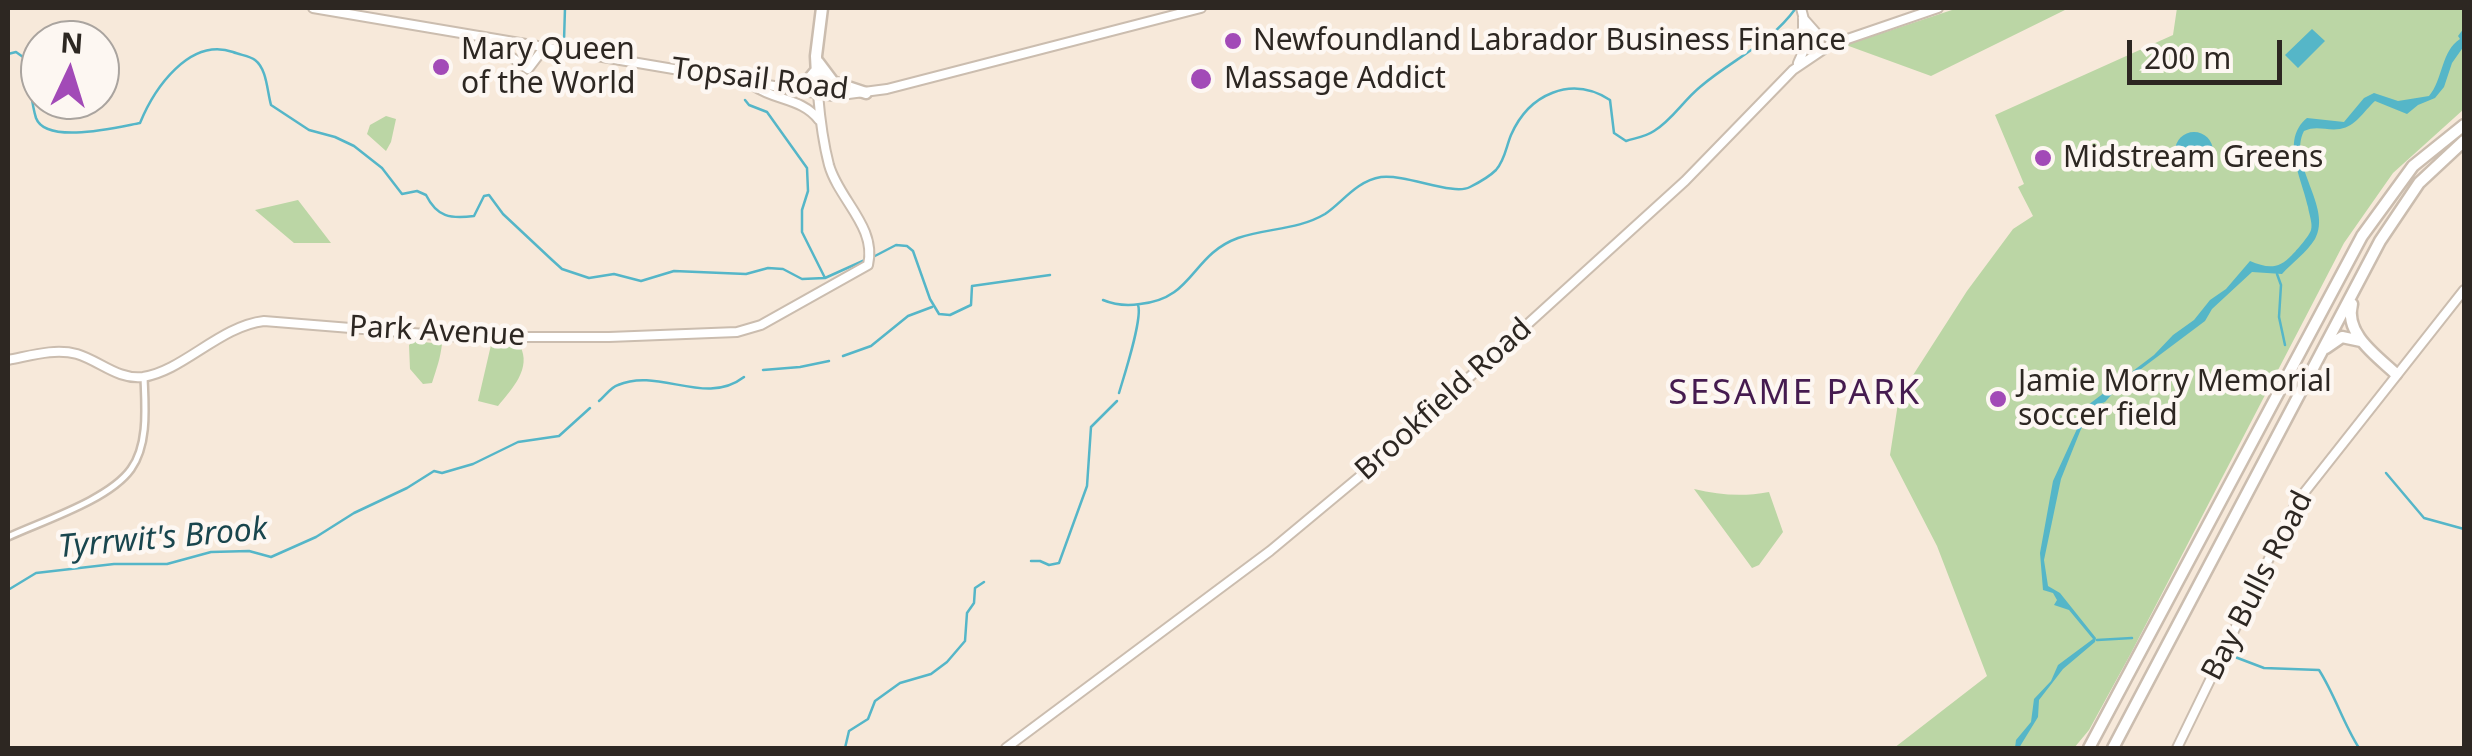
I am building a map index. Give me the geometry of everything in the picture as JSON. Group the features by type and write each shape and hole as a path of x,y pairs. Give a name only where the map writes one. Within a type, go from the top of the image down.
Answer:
{"highway":[{"path":"818,94 820,8"},
{"path":"816,56 824,75 832,82 866,93"},
{"path":"792,90 816,72"},
{"path":"2413,166 2413,160 2464,116"},
{"path":"2089,748 2362,236 2413,166 2464,125"},
{"path":"2113,748 2273,440 2398,212 2419,182 2464,140"},
{"path":"2358,285 2349,316 2361,341 2396,374"},
{"path":"2273,440 2329,344 2342,337 2361,341"}],"main road":[{"name":"Topsail Road","path":"314,8 833,96 866,93 1201,8"},
{"path":"1794,70 1803,54 1801,8"},
{"name":"Brookfield Road","path":"1006,748 1270,551 1366,472 1684,182 1794,70 1818,52 1848,38 1938,8"},
{"path":"1803,18 1820,36 1848,38"},
{"path":"1803,18 1818,52"},
{"path":"487,38 528,69 544,48"},
{"path":"749,82 769,97 800,103 821,124"},
{"path":"818,94 821,124"},
{"path":"821,124 822,111 833,96"},
{"name":"Park Avenue","path":"144,376 233,330 264,321 462,337 609,337 745,331 762,325 868,265 872,250 837,186 821,124"},
{"name":"Bay Bulls Road","path":"2177,748 2296,504 2464,290"},
{"path":"8,360 71,353 120,374 144,376"}],"street":[{"path":"8,536 107,490 133,467 142,438 144,376"}],"green space":[{"path":"1958,8 2069,8 1931,76 1846,45"},
{"path":"2177,8 2464,8 2464,109 2393,173 2344,243 2130,655 2089,730 2074,748 1894,748 1987,676 1937,546 1890,455 1899,397 1967,291 2013,229 2033,216 2018,187 2024,184 1995,115 2173,35"},
{"path":"386,116 396,119 386,151 367,134 370,125"},
{"path":"298,200 331,243 294,243 255,210"},
{"path":"414,341 442,344 432,383 423,384 410,369 409,345"},
{"path":"491,345 520,346 524,362 519,378 498,406 478,401"},
{"name":"SESAME PARK","path":"1694,489 1731,495 1769,492 1783,532 1759,565 1752,568"}],"water":[{"path":"2464,28 2464,46 2435,98 2407,114 2375,101 2346,127 2304,131 2301,157 2319,227 2312,244 2282,274 2252,272 2212,309 2205,321 2121,384 2105,402 2096,405 2081,429 2061,479 2044,560 2048,586 2060,593 2096,638 2063,669 2039,700 2038,717 2019,748 2015,748 2016,740 2031,722 2034,699 2051,681 2058,665 2093,639 2069,610 2054,605 2057,600 2053,593 2043,590 2040,553 2053,481 2088,405 2194,320 2250,261 2277,265 2306,239 2311,222 2294,148 2299,127 2307,118 2344,122 2364,98 2374,93 2398,101 2429,96"},
{"path":"2312,29 2325,41 2298,68 2285,55"},
{"path":"2194,132 2208,137 2213,151 2208,165 2194,170 2180,165 2175,151 2180,137"}],"waterway":[{"path":"564,41 565,8"},
{"path":"1103,300 1126,305 1158,300 1182,285 1223,246 1238,238 1315,219 1372,179 1392,177 1453,189 1470,187 1496,170 1511,135 1529,109 1540,99 1566,89 1581,89 1610,100 1614,133 1626,141 1647,135 1700,87 1763,42 1796,8"},
{"path":"8,54 16,52 23,57 36,118 42,126 68,133 140,123 154,95 175,69 202,52 217,49 250,57 262,69 271,105 309,130 354,146 382,168 402,194 417,191 426,195 440,212 458,217 474,216 484,196 489,195 503,214 562,269 589,278 614,274 641,281 674,271 746,274 768,268 783,269 802,279 825,278 865,260"},
{"path":"745,100 767,112 807,168 802,232 825,278"},
{"path":"873,257 896,245 913,251 939,314 950,315 971,305 972,286 1050,275"},
{"path":"2277,274 2285,345"},
{"path":"1119,393 1136,334 1138,305"},
{"name":"Tyrrwit's Brook","path":"843,356 871,346 908,316 932,307"},
{"name":"Tyrrwit's Brook","path":"763,370 829,361"},
{"name":"Tyrrwit's Brook","path":"599,401 615,386 634,381 714,388 744,377"},
{"path":"1031,561 1059,563 1087,486 1091,427 1117,401"},
{"name":"Tyrrwit's Brook","path":"8,590 36,573 114,564 167,564 211,552 249,551 271,557 316,537 434,471 442,473 473,464 518,442 559,436 590,408"},
{"path":"2386,473 2424,518 2464,529"},
{"path":"845,748 849,731 868,719 875,701 900,683 931,674 965,641 967,613 974,603 975,588 984,582"},
{"path":"2097,640 2132,638"},
{"path":"2235,657 2264,668 2319,670 2359,748"}],"place":[{"name":"Newfoundland Labrador Business Finance","path":"1233,41"},
{"name":"Mary Queen of the World","path":"441,67"},
{"name":"Massage Addict","path":"1201,79"},
{"name":"Midstream Greens","path":"2043,158"},
{"name":"Jamie Morry Memorial soccer field","path":"1998,399"}],"district":[{"name":"SESAME PARK","path":"1795,394"}]}
